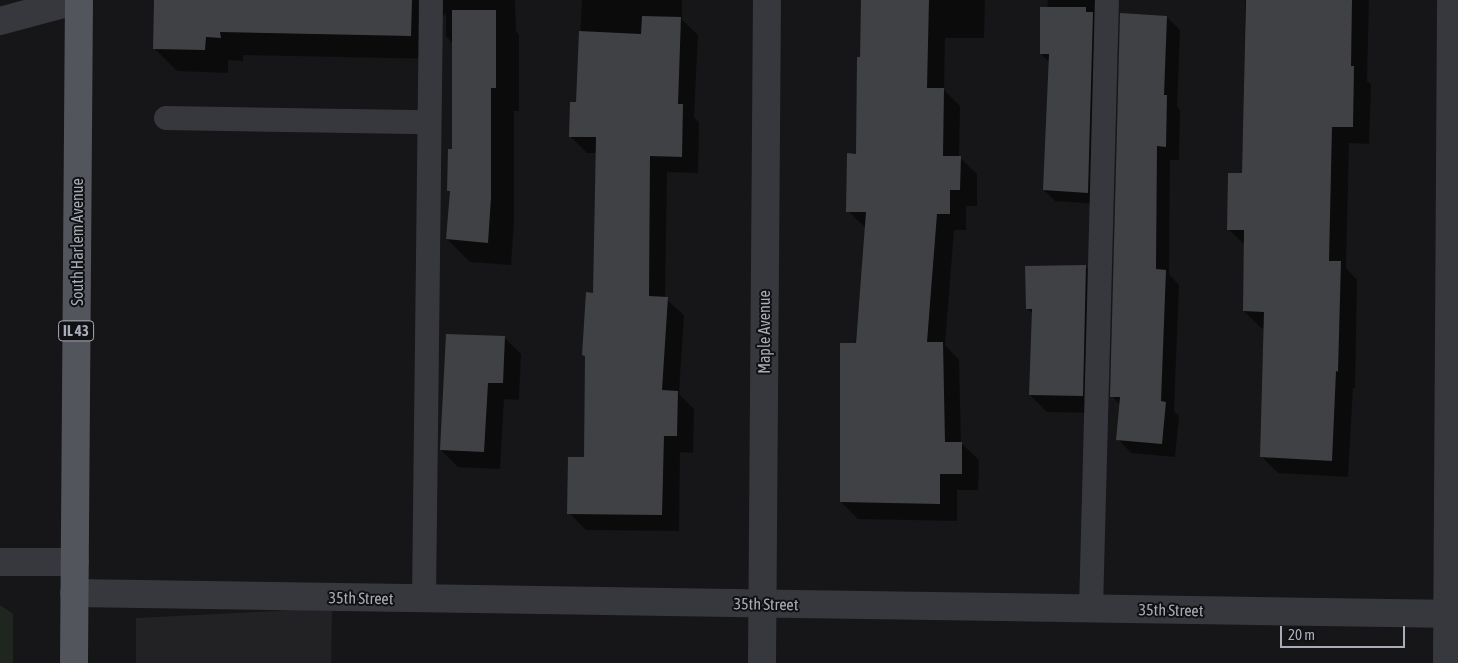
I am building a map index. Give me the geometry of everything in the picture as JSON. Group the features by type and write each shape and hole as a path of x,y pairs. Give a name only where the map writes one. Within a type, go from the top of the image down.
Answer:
{"main road":[{"name":"South Harlem Avenue","path":"74,663 79,0"}],"street":[{"path":"0,21 79,0"},
{"name":"Maple Avenue","path":"762,663 766,0"},
{"path":"1447,663 1453,614 1451,0"},
{"path":"0,562 74,562"},
{"name":"35th Street","path":"74,593 1453,614"}],"lane":[{"path":"424,599 431,0"},
{"path":"1091,609 1107,0"},
{"path":"166,118 429,122"}],"shaded area":[{"path":"0,605 13,614 13,663 0,663"},
{"path":"332,608 331,663 136,663 136,618"}],"building":[{"path":"154,0 412,0 411,36 220,32 221,38 206,37 205,50 153,49"},
{"path":"861,0 929,0 927,88 944,88 943,156 961,156 960,190 950,190 950,214 937,214 927,342 943,342 945,442 962,442 962,474 940,474 940,504 840,502 840,343 856,343 866,212 846,212 847,153 856,154 857,57 860,57"},
{"path":"1246,0 1352,0 1351,66 1354,66 1353,127 1332,127 1329,261 1341,261 1338,372 1336,371 1332,461 1260,457 1264,312 1243,311 1244,230 1227,230 1228,173 1242,173"},
{"path":"1040,7 1086,7 1086,12 1093,12 1088,193 1043,190 1049,54 1040,54"},
{"path":"452,10 496,10 496,88 491,88 491,198 488,243 446,239 450,191 447,191 448,149 452,149"},
{"path":"1120,13 1167,16 1164,95 1167,95 1166,147 1157,146 1156,269 1166,270 1161,401 1166,402 1162,444 1116,440 1120,397 1110,397"},
{"path":"642,16 681,17 678,104 683,104 682,157 650,156 649,296 668,297 662,390 678,391 677,436 664,436 662,515 567,514 568,457 584,457 585,356 582,355 586,292 593,293 596,137 569,137 570,102 576,102 579,31 641,34"},
{"path":"1086,265 1083,396 1029,395 1032,309 1026,309 1025,266"},
{"path":"446,334 505,336 503,383 488,383 484,452 440,450"}]}
